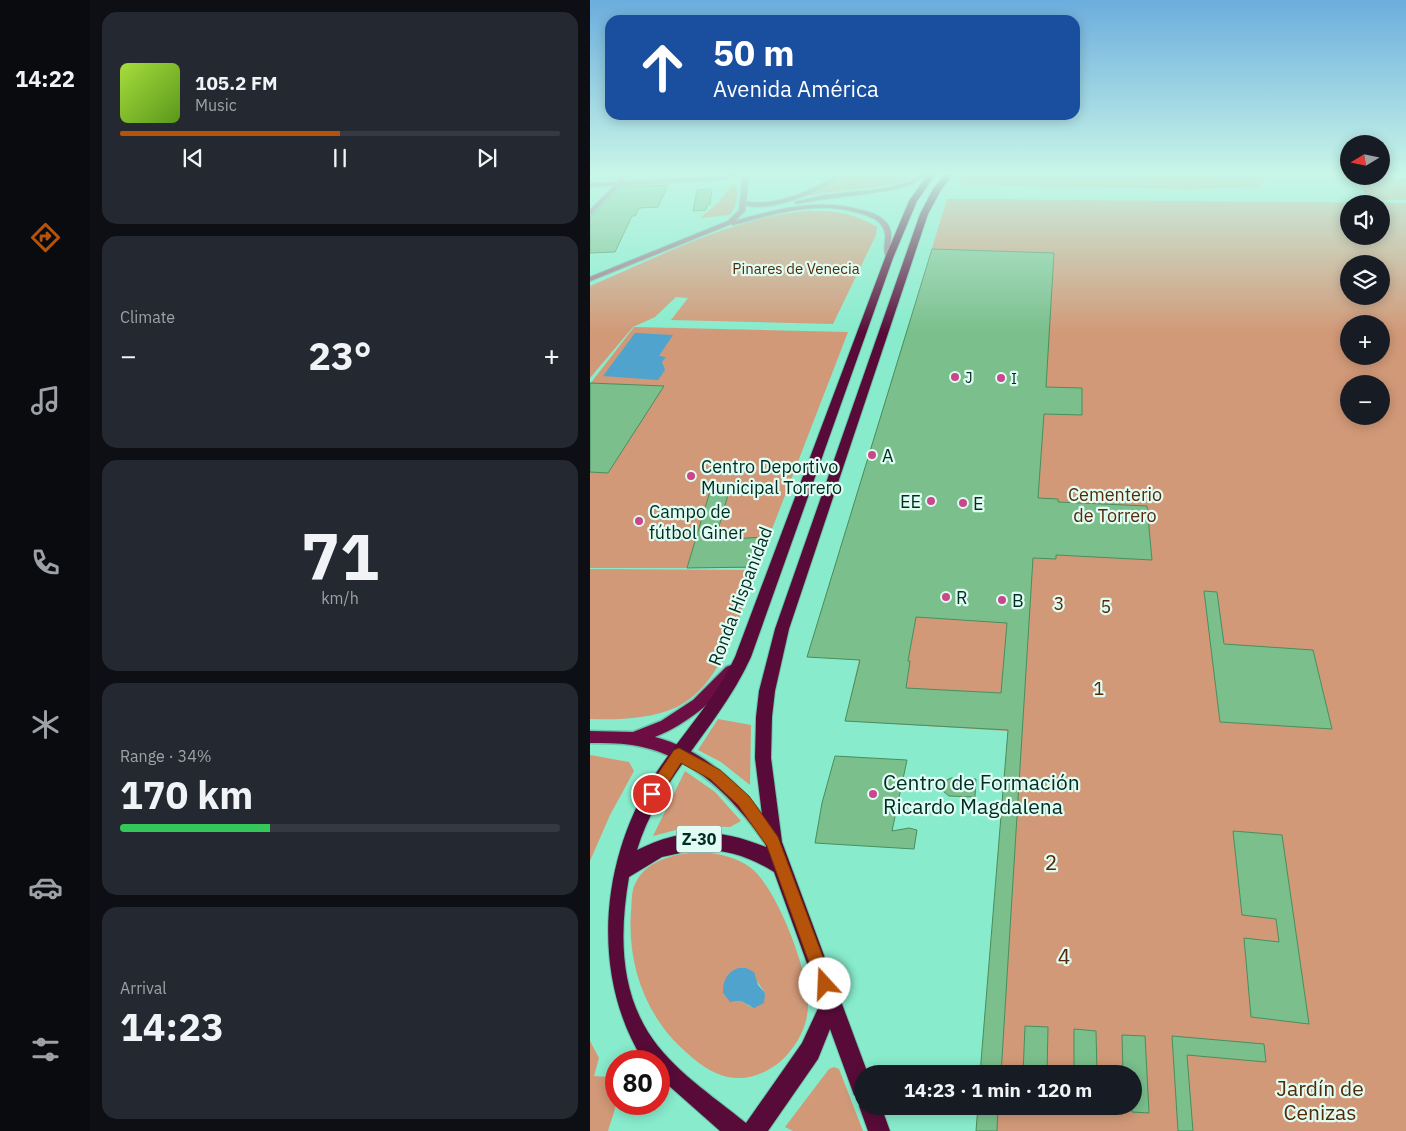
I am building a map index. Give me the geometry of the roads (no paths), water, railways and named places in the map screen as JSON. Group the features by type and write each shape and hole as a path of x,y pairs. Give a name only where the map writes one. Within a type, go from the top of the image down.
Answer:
{"highway":[{"name":"Ronda Hispanidad","path":"738,1131 652,1054 630,1022 619,992 610,954 611,909 619,873 643,812 679,754 730,686 744,656 903,227"},
{"path":"854,1065 773,842 767,802 763,737 768,691 782,630 920,227"},
{"name":"Z-30","path":"619,873 654,849 681,841 700,839 718,840 746,848 782,866"},
{"path":"754,1131 810,1051 831,1002"},
{"path":"873,1115 879,1131"}],"main road":[{"path":"635,738 674,722 699,706 744,656"},
{"path":"590,737 635,738 679,754 706,768 748,806 773,842"}],"street":[{"path":"590,279 721,227"},
{"path":"885,227 889,238 886,252 890,258"},
{"path":"879,1115 891,1131"}],"water":[{"path":"635,333 673,335 659,356 666,357 662,362 665,370 658,380 603,376"},
{"path":"738,968 746,968 754,972 758,985 765,993 764,1003 754,1008 741,1001 730,1002 723,993 726,978"}],"place":[{"name":"J","path":"955,377"},
{"name":"I","path":"1001,378"},
{"name":"A","path":"872,455"},
{"name":"Centro Deportivo Municipal Torrero","path":"691,476"},
{"name":"EE","path":"931,501"},
{"name":"E","path":"963,503"},
{"name":"Campo de fútbol Giner","path":"639,521"},
{"name":"R","path":"946,597"},
{"name":"B","path":"1002,600"},
{"name":"Centro de Formación Ricardo Magdalena","path":"873,794"}],"park label":[{"name":"Pinares de Venecia","path":"796,268"},
{"name":"Cementerio de Torrero","path":"1115,504"},
{"name":"3","path":"1059,603"},
{"name":"5","path":"1106,606"},
{"name":"1","path":"1099,688"},
{"name":"2","path":"1051,862"},
{"name":"4","path":"1064,956"},
{"name":"Jardín de Cenizas","path":"1320,1100"}]}
